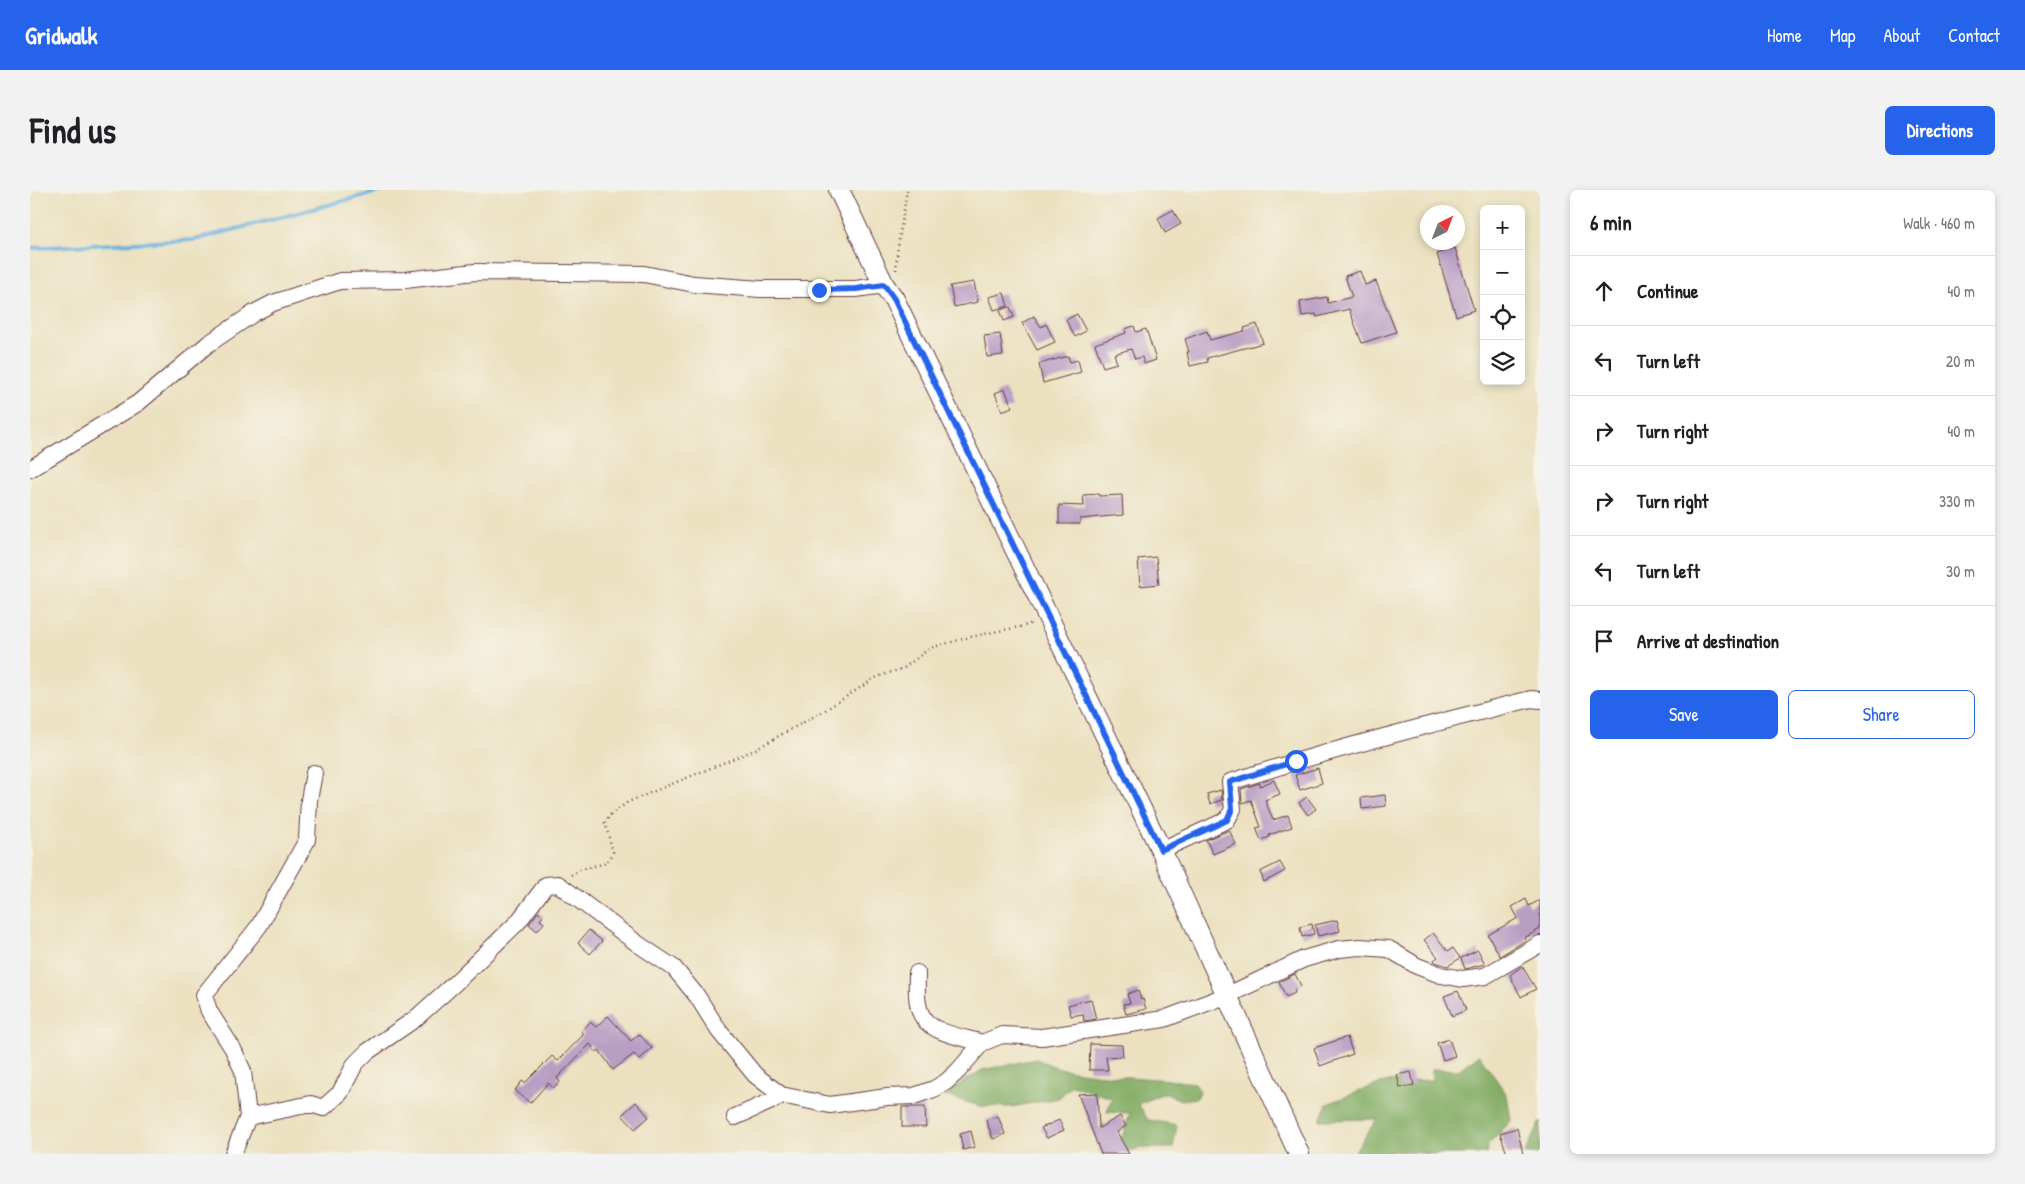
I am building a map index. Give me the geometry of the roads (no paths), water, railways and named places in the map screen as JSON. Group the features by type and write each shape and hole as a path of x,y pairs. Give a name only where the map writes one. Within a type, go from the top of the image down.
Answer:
{"main road":[{"path":"843,196 890,279 894,299 1161,850 1228,995 1297,1153"}],"street":[{"path":"30,469 138,403 208,344 254,313 273,303 340,281 405,280 475,272 644,274 694,284 760,289 856,289 890,279"},
{"path":"1161,850 1227,820 1232,809 1230,782 1325,752 1394,733 1531,699 1540,700"},
{"path":"233,1154 248,1117 243,1071 233,1049 209,1011 204,995 260,926 307,840 309,800 314,773"},
{"path":"248,1117 310,1104 323,1108 340,1093 355,1064 367,1052 415,1019 454,984 518,922 546,885 558,884 638,944 674,968 697,996 719,1031 744,1061 755,1074 781,1095 830,1106 887,1097 914,1096 934,1089 946,1082 958,1071 982,1043 1002,1035 1042,1037 1164,1019 1228,995 1304,959 1339,949 1360,947 1389,949 1417,966 1462,979 1485,976 1540,944"},
{"path":"917,973 918,1004 924,1019 935,1029 982,1043"},
{"path":"735,1117 781,1095"}],"waterway":[{"path":"30,248 194,240 385,190"}]}
